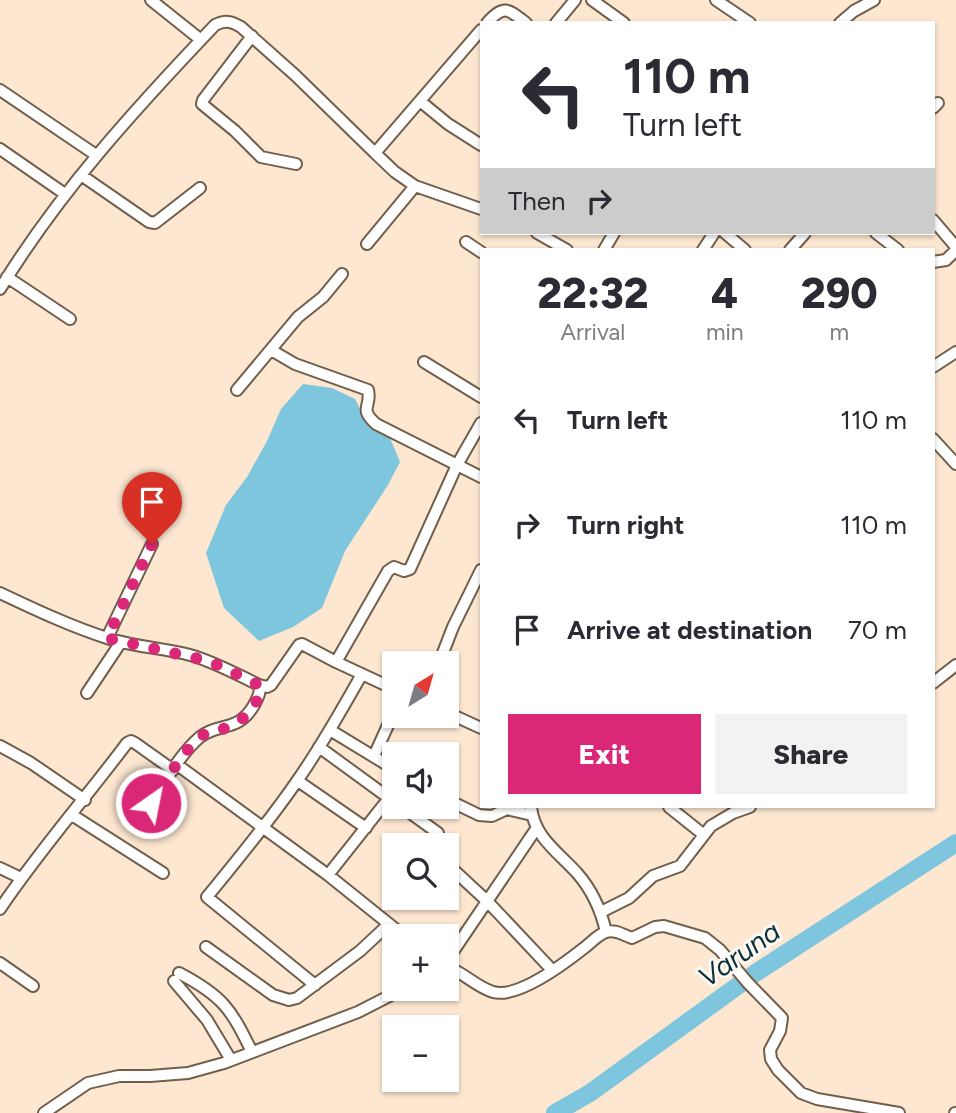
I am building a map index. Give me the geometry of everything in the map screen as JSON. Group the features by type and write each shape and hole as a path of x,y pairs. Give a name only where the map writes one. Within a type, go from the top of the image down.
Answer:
{"street":[{"path":"151,0 201,40"},
{"path":"560,19 575,0"},
{"path":"592,0 621,21"},
{"path":"716,0 747,21"},
{"path":"842,21 866,2"},
{"path":"489,21 499,10 505,9 523,21"},
{"path":"0,289 28,245 96,155 215,25 222,21 231,22 252,36 395,172 415,186 480,209"},
{"path":"375,153 480,31"},
{"path":"252,36 202,104 261,157 296,164"},
{"path":"0,90 96,155"},
{"path":"420,101 447,124 480,144"},
{"path":"0,149 65,194"},
{"path":"81,174 149,222 155,223 200,188"},
{"path":"367,244 415,186"},
{"path":"935,222 956,248 946,260 935,262"},
{"path":"541,235 563,248"},
{"path":"727,235 743,248"},
{"path":"879,235 895,248"},
{"path":"466,242 480,251"},
{"path":"237,390 298,317 323,297 342,275"},
{"path":"7,277 70,319"},
{"path":"271,350 295,364 369,390 365,408 370,419 480,476"},
{"path":"935,366 956,352"},
{"path":"424,362 480,396"},
{"path":"336,662 388,571 394,567 404,571 410,569 457,465 480,425"},
{"path":"935,441 956,464"},
{"path":"107,638 152,544"},
{"path":"444,651 480,572"},
{"path":"0,593 107,638 209,661 267,687 302,644 382,683"},
{"path":"87,692 121,642"},
{"path":"935,681 956,665"},
{"path":"314,985 207,897 298,780 362,674"},
{"path":"151,803 175,767 200,738 243,718 260,694 259,685"},
{"path":"459,718 480,728"},
{"path":"373,757 387,728"},
{"path":"330,730 382,762"},
{"path":"1,906 131,741 175,767 389,923 367,944 314,985 297,998 289,1000 280,999 206,947"},
{"path":"0,746 31,763 85,800"},
{"path":"319,747 382,792"},
{"path":"298,780 366,828"},
{"path":"459,806 479,816 492,816 508,809 531,811 536,829 586,885 601,912 606,932"},
{"path":"670,808 704,835"},
{"path":"328,876 382,810"},
{"path":"601,912 629,898 653,876 673,871 680,866 711,826 731,810"},
{"path":"72,815 163,873"},
{"path":"419,819 438,833"},
{"path":"459,944 536,829"},
{"path":"0,868 21,878"},
{"path":"459,875 552,970"},
{"path":"459,971 481,987 495,993 510,993 552,970 606,932 615,931 632,937 664,926 693,933 705,938 720,950 748,984 782,1018 780,1031 771,1050 771,1059 801,1093 817,1099 899,1113"},
{"path":"0,963 33,986"},
{"path":"230,1060 207,1020 176,977 220,998 239,1025 252,1052"},
{"path":"44,1113 88,1083 104,1078 188,1073 358,1012 382,1000"}],"water":[{"path":"303,384 332,388 355,399 365,418 388,433 400,462 345,551 322,608 293,627 259,641 224,608 206,553 226,505 247,477 281,409"}],"waterway":[{"name":"Varuna","path":"555,1113 590,1093 754,974 956,843"}],"route":[{"path":"151,803 176,764 200,738 209,732 237,723 250,712 261,689 259,685 209,661 107,638 152,544"}]}
